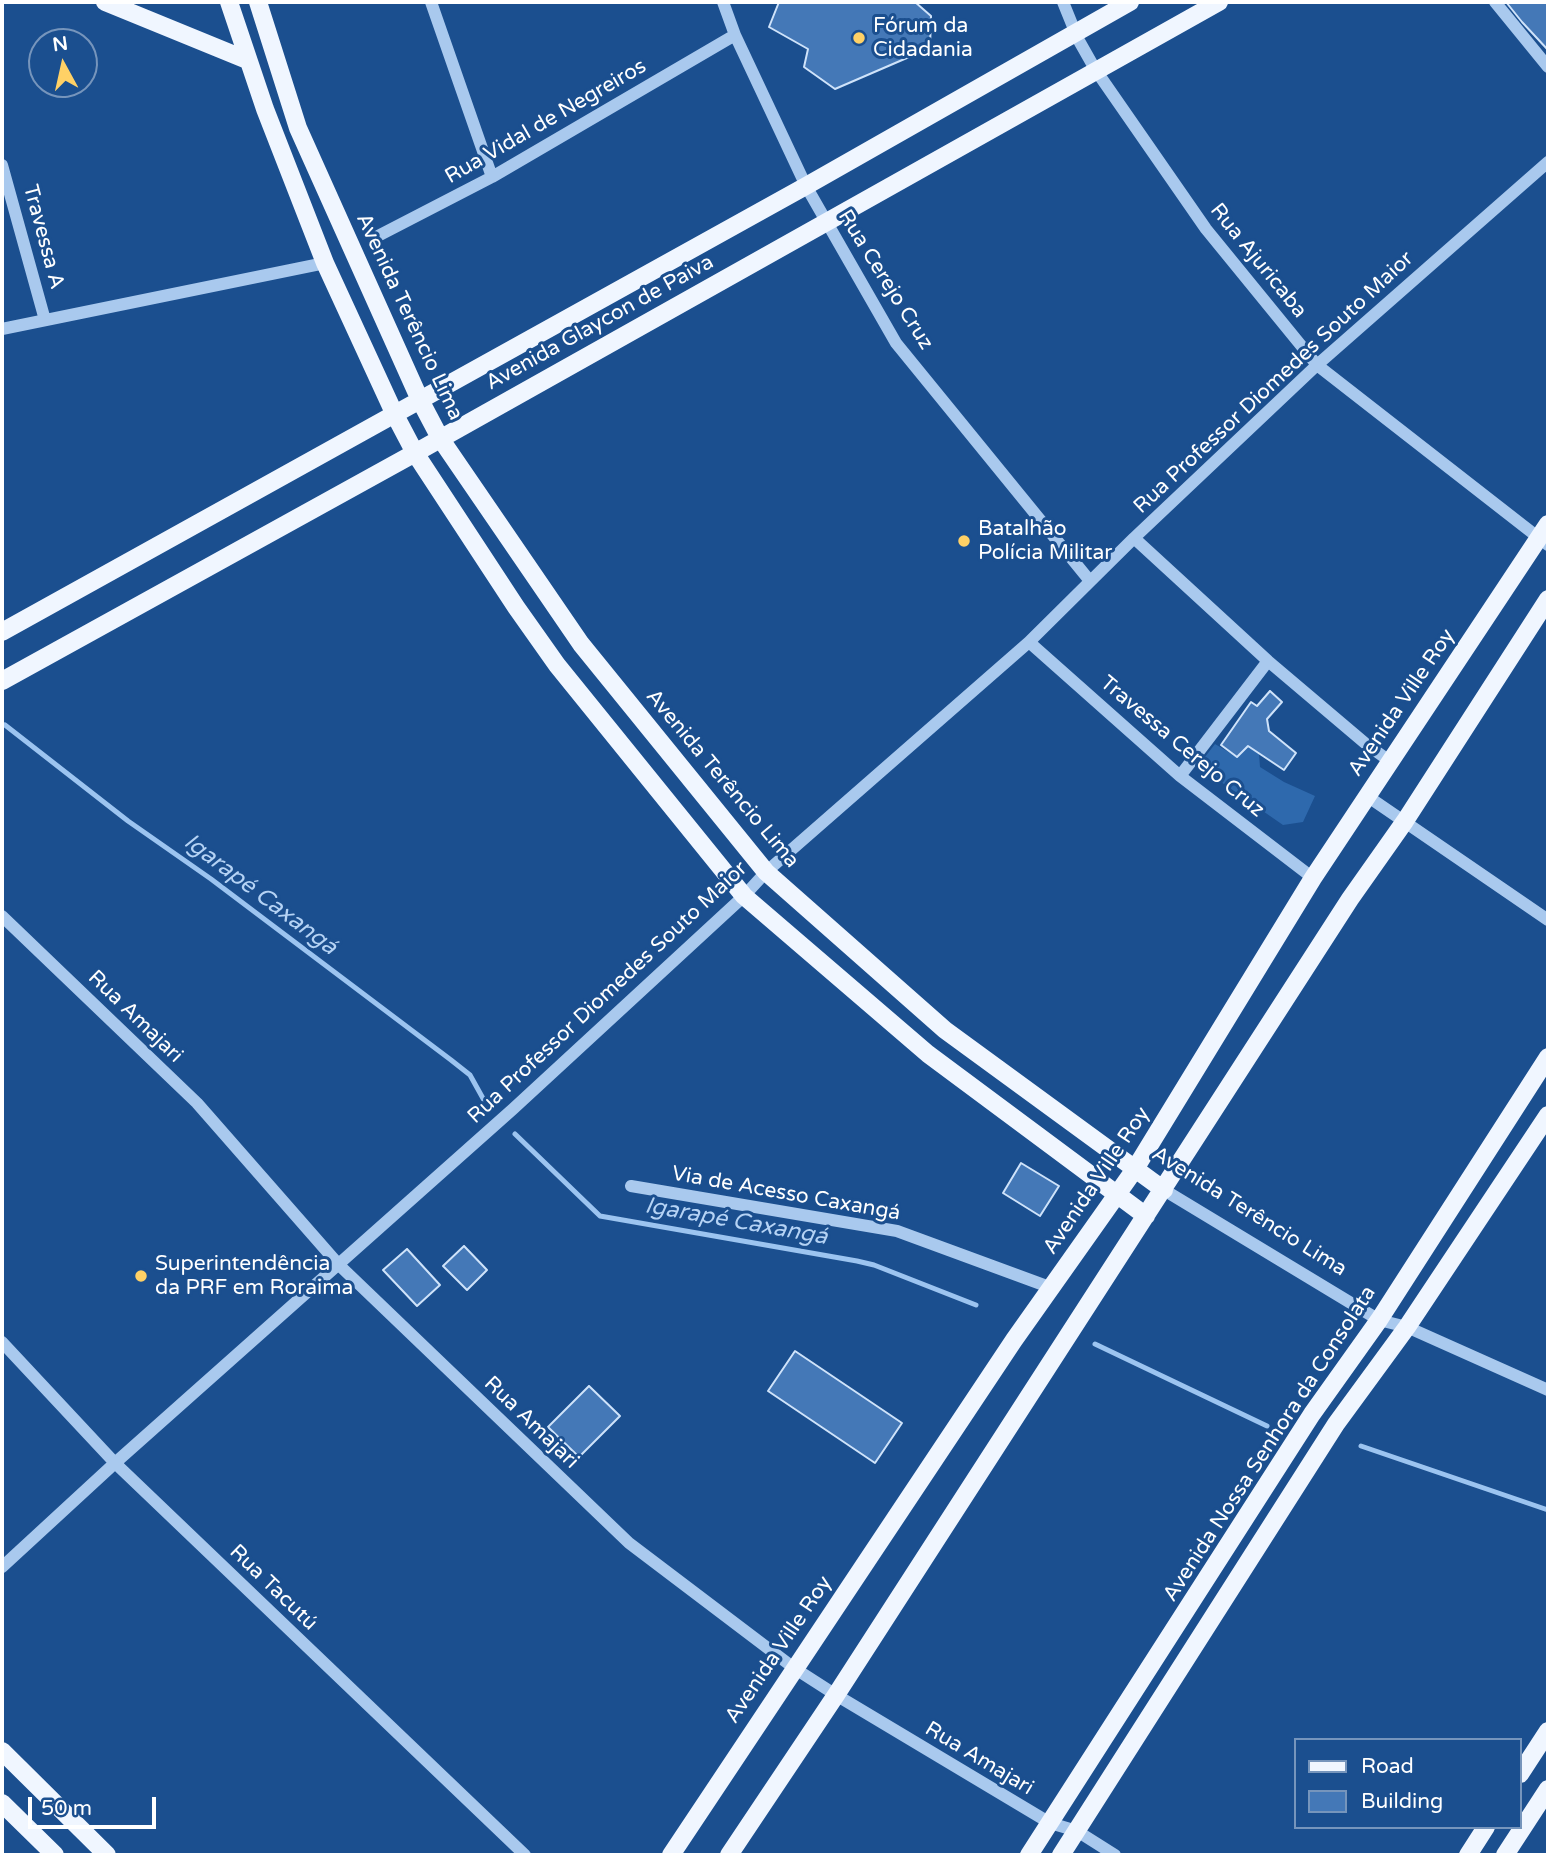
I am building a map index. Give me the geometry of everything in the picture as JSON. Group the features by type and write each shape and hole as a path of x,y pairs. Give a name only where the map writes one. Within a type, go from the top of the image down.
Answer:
{"main road":[{"path":"105,2 247,60"},
{"path":"229,2 247,60 325,263 395,415 415,453 557,665 744,896 928,1054 1146,1216"},
{"name":"Avenida Terêncio Lima","path":"258,2 298,128 420,400 440,438 581,644 766,872 945,1030 1164,1190"},
{"name":"Avenida Glaycon de Paiva","path":"2,632 806,186 1130,2"},
{"name":"Avenida Glaycon de Paiva","path":"2,681 415,453 1095,69 1219,2"},
{"path":"276,137 298,128"},
{"name":"Avenida Ville Roy","path":"671,1855 1014,1340 1135,1169 1367,796 1545,536"},
{"path":"516,607 543,591"},
{"path":"729,1855 836,1695 1350,899 1405,821 1548,599"},
{"name":"Avenida Nossa Senhora da Consolata","path":"1029,1855 1312,1414 1379,1320 1548,1057"},
{"path":"1061,1855 1336,1424 1407,1327 1548,1115"},
{"path":"1522,1771 1548,1731"},
{"path":"2,1751 107,1855"},
{"path":"1522,1829 1548,1789"},
{"path":"2,1803 55,1855"},
{"path":"1468,1855 1485,1829"},
{"path":"1505,1855 1522,1829"}],"street":[{"path":"430,2 492,177"},
{"name":"Rua Cerejo Cruz","path":"723,2 735,35 806,186 896,343 1090,581"},
{"name":"Rua Ajuricaba","path":"1063,2 1095,69 1206,229 1317,365 1545,536"},
{"path":"1495,2 1548,67"},
{"name":"Rua Vidal de Negreiros","path":"373,238 492,177 735,35"},
{"name":"Rua Professor Diomedes Souto Maior","path":"2,1567 513,1109 744,896 766,872 1028,642 1317,365 1548,162"},
{"name":"Travessa A","path":"2,166 45,320"},
{"path":"2,329 325,263"},
{"path":"1134,538 1268,661 1391,762"},
{"name":"Travessa Cerejo Cruz","path":"1028,642 1180,775 1314,878"},
{"path":"1180,775 1268,661"},
{"path":"1367,796 1548,920"},
{"name":"Rua Amajari","path":"2,916 197,1103 339,1265 629,1543 794,1668 836,1695 1050,1824 1077,1831 1115,1855"},
{"name":"Via de Acesso Caxangá","path":"631,1186 898,1231 1050,1292"},
{"name":"Avenida Terêncio Lima","path":"1164,1190 1379,1320 1407,1327 1548,1390"},
{"name":"Rua Tacutú","path":"2,1342 116,1463 525,1855"}],"shaded area":[{"path":"1215,744 1237,757 1248,746 1259,754 1260,767 1315,796 1303,822 1283,825 1198,766"}],"building":[{"name":"Fórum da Cidadania","path":"779,2 915,2 931,16 930,48 835,89 804,67 808,49 769,27"},
{"path":"1506,2 1548,2 1548,50 1522,22"},
{"path":"1270,691 1282,702 1267,719 1269,731 1296,753 1284,770 1248,746 1237,757 1221,745 1251,702 1257,706"},
{"path":"1021,1163 1059,1186 1040,1216 1003,1193"},
{"path":"464,1246 487,1270 467,1290 443,1266"},
{"path":"407,1249 440,1285 417,1306 383,1270"},
{"path":"795,1351 902,1423 875,1463 768,1391"},
{"path":"589,1386 620,1416 579,1457 548,1427"}],"waterway":[{"name":"Igarapé Caxangá","path":"5,725 128,821 211,879 451,1060 470,1075 485,1102"},
{"name":"Igarapé Caxangá","path":"515,1134 600,1216 874,1265 976,1305"},
{"name":"Igarapé Caxangá","path":"1095,1344 1267,1426"},
{"name":"Igarapé Caxangá","path":"1361,1446 1548,1510"}],"place":[{"name":"Fórum da Cidadania","path":"859,38"},
{"name":"Batalhão Polícia Militar","path":"964,541"},
{"name":"Superintendência da PRF em Roraima","path":"141,1276"}]}
